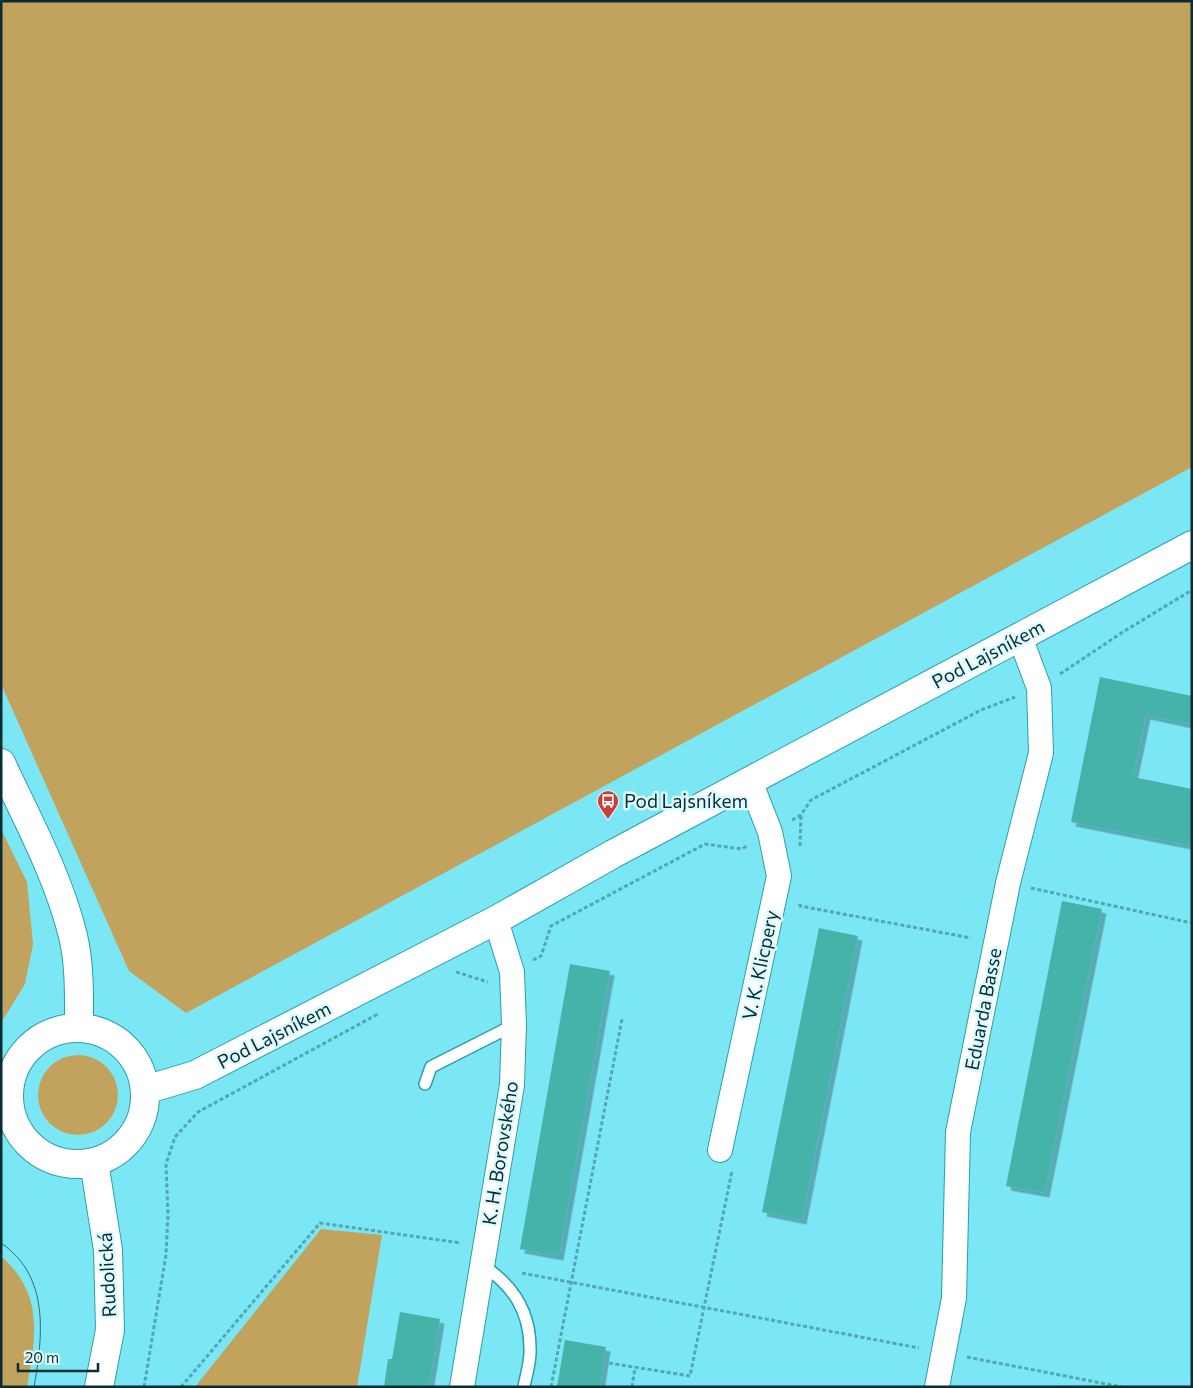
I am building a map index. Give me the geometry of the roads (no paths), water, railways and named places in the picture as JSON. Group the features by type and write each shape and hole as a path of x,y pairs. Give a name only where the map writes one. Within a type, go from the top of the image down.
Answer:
{"main road":[{"name":"Pod Lajsníkem","path":"145,1090 195,1076 496,920 613,854 1192,545"},
{"path":"1,763 57,884 67,915 73,938 79,994 79,1027"},
{"path":"79,1027 98,1031 116,1040 131,1053 140,1071 145,1090 144,1109 138,1127 126,1143 112,1155 94,1162 73,1164 54,1160 36,1151 22,1137 5,1099 11,1077 21,1057 37,1040 57,1030 79,1027"},
{"name":"Rudolická","path":"94,1162 108,1250 110,1330 100,1387"}],"street":[{"name":"Eduarda Basse","path":"937,1387 954,1298 958,1132 1008,883 1042,753 1039,688 1020,637"},
{"name":"V. K. Klicpery","path":"720,1150 779,876 770,832 750,781"},
{"name":"K. H. Borovského","path":"462,1387 512,1085 514,1025 512,972 496,920"}],"lane":[{"path":"426,1084 431,1067 514,1025"},
{"path":"484,1256 526,1312 531,1349 524,1387"}],"tram line":[{"path":"1,1243 17,1257 28,1272 35,1290 39,1308 40,1348 34,1387"}],"place":[{"name":"Pod Lajsníkem","path":"608,820"}]}
